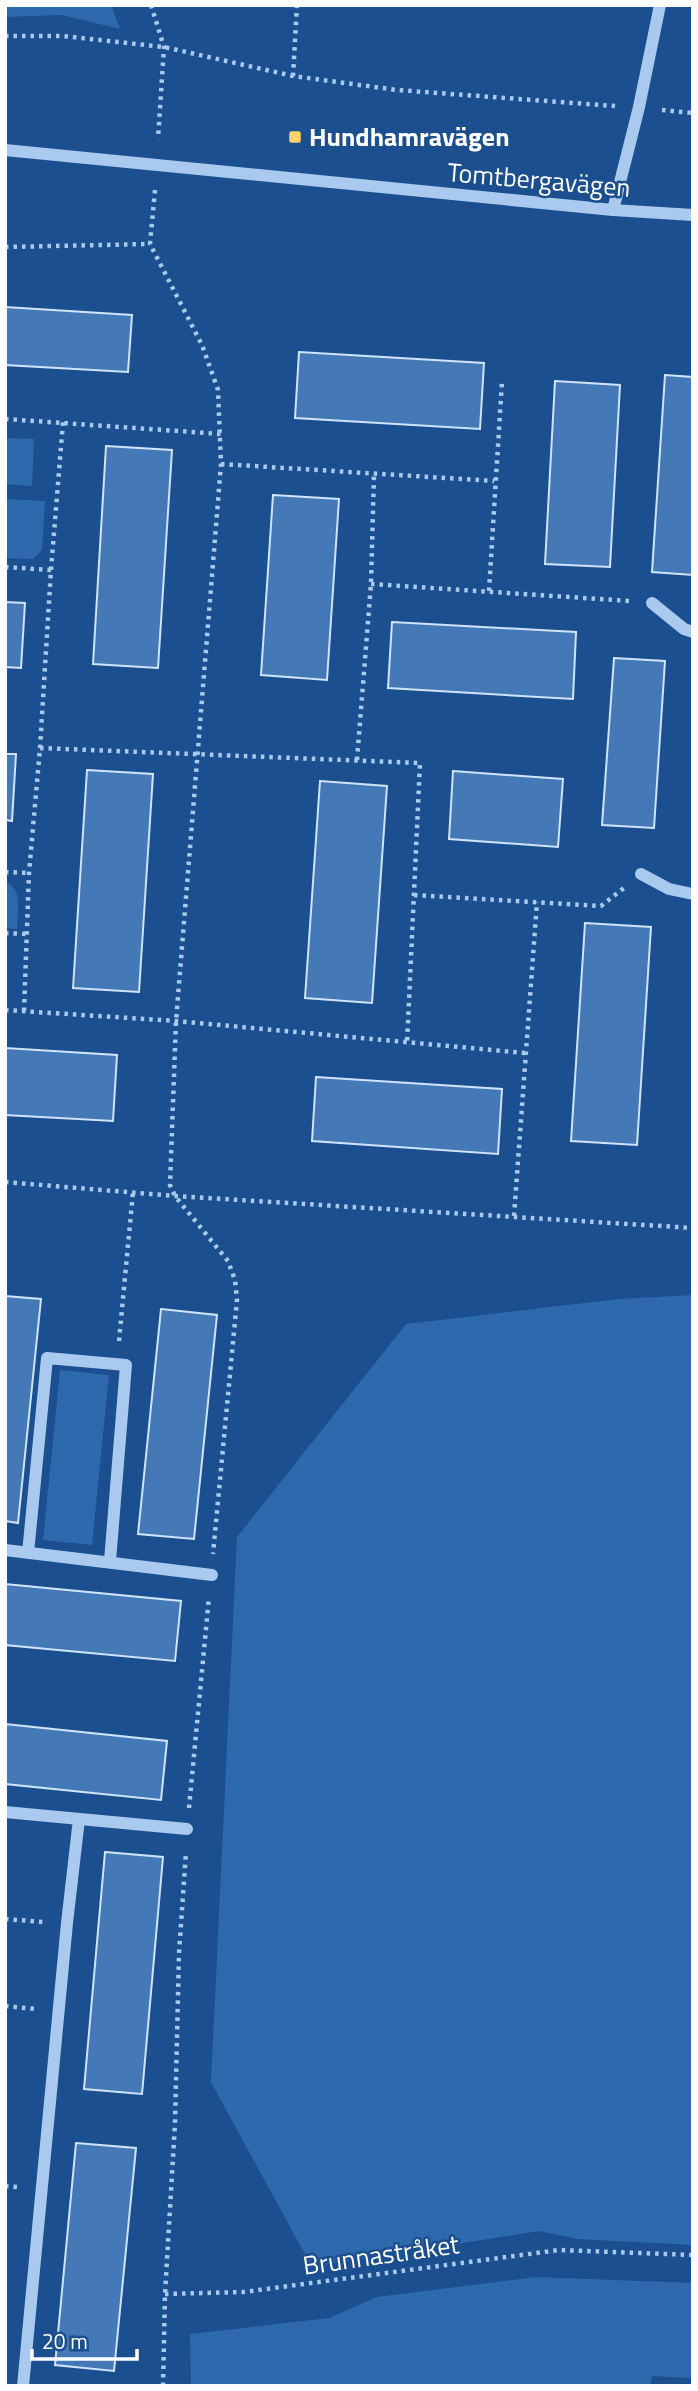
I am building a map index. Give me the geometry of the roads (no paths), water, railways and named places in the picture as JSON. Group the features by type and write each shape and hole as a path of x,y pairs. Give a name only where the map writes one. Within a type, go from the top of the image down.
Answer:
{"street":[{"path":"613,210 639,107 660,5"},
{"name":"Tomtbergavägen","path":"5,150 613,210 693,215"},
{"path":"652,603 684,629 693,632"},
{"path":"641,874 669,889 693,894"},
{"path":"28,1553 47,1358 117,1364 126,1365 110,1561"},
{"path":"5,1550 212,1574"},
{"path":"5,1812 187,1829"},
{"path":"23,2386 79,1819"}],"place":[{"name":"Hundhamravägen","path":"295,137"}]}
